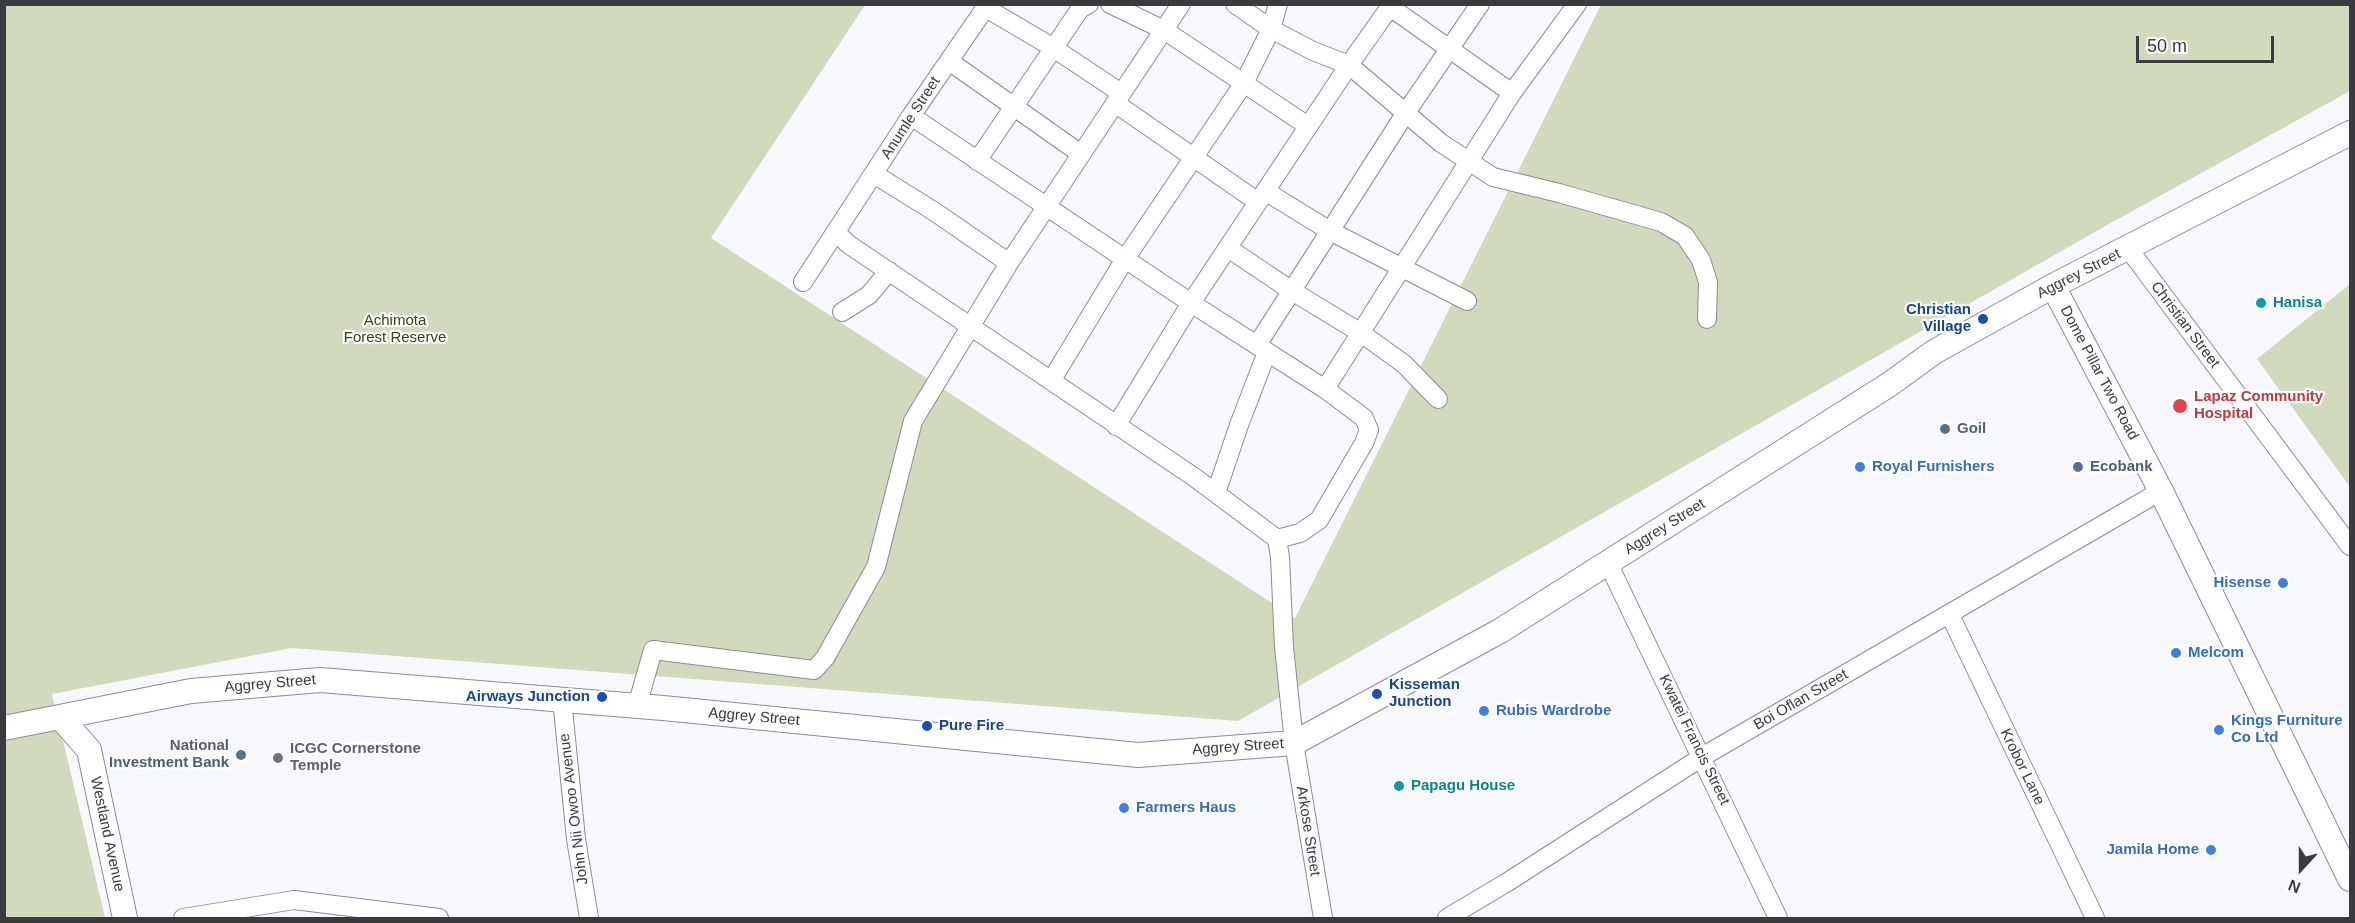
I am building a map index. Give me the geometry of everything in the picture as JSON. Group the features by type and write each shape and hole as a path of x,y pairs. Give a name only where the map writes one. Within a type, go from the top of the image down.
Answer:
{"main road":[{"name":"Aggrey Street","path":"4,728 191,691 320,680 562,699 1138,755 1293,743 1500,631 1890,384 1934,352 2053,286 2350,133"},
{"name":"Dome Pillar Two Road","path":"2053,286 2162,491 2350,879"},
{"path":"89,750 105,709"},
{"name":"Westland Avenue","path":"60,717 89,750 124,918"}],"street":[{"path":"977,161 1052,47 1080,9 1089,4"},
{"path":"1110,4 1164,30 1308,126"},
{"path":"637,706 653,650 814,670 825,658 876,567 913,422 1009,263 1180,4"},
{"path":"1235,4 1271,29 1313,51 1348,65 1441,142 1493,177 1661,222 1684,236 1701,260 1708,282 1707,319"},
{"path":"1051,381 1125,259 1244,83 1271,29 1278,4"},
{"path":"1216,493 1262,349 1292,291 1405,114 1480,4"},
{"path":"1325,389 1512,93 1577,4"},
{"path":"987,6 1052,47 1195,158 1262,197 1467,301"},
{"name":"Anumle Street","path":"803,282 987,6"},
{"path":"1116,426 1191,303 1348,65 1391,6 1512,93"},
{"path":"950,61 1081,154"},
{"path":"836,232 848,244 1216,493 1277,539 1300,533 1319,520 1359,453 1369,430 1364,418 1325,389 1191,303 912,116"},
{"path":"874,174 935,212 1009,263"},
{"path":"1228,248 1361,333 1404,364 1438,399"},
{"name":"Christian Street","path":"2128,248 2350,546"},
{"path":"842,312 869,295 889,271"},
{"name":"Boi Oflan Street","path":"1447,918 1506,883 1702,757 2162,491"},
{"name":"Arkose Street","path":"1277,539 1293,743 1323,918"},
{"name":"Kwatei Francis Street","path":"1608,563 1778,918"},
{"name":"Krobor Lane","path":"1950,615 2095,918"},
{"name":"John Nii Owoo Avenue","path":"562,699 576,839 589,918"},
{"path":"183,918 294,900 346,913 439,918"}],"green space":[{"name":"Achimota Forest Reserve","path":"5,5 865,5 711,238 1295,618 1601,5 2350,5 2350,91 2100,229 1238,721 292,648 52,694 105,918 5,918"},
{"path":"2350,284 2350,487 2257,359"}],"place":[{"name":"Hanisa","path":"2261,303"},
{"name":"Christian Village","path":"1983,319"},
{"name":"Lapaz Community Hospital","path":"2180,406"},
{"name":"Goil","path":"1945,429"},
{"name":"Royal Furnishers","path":"1860,467"},
{"name":"Ecobank","path":"2078,467"},
{"name":"Hisense","path":"2283,583"},
{"name":"Melcom","path":"2176,653"},
{"name":"Kisseman Junction","path":"1377,694"},
{"name":"Airways Junction","path":"602,697"},
{"name":"Rubis Wardrobe","path":"1484,711"},
{"name":"Pure Fire","path":"927,726"},
{"name":"Kings Furniture Co Ltd","path":"2219,730"},
{"name":"National Investment Bank","path":"241,755"},
{"name":"ICGC Cornerstone Temple","path":"278,758"},
{"name":"Papagu House","path":"1399,786"},
{"name":"Farmers Haus","path":"1124,808"},
{"name":"Jamila Home","path":"2211,850"}]}
